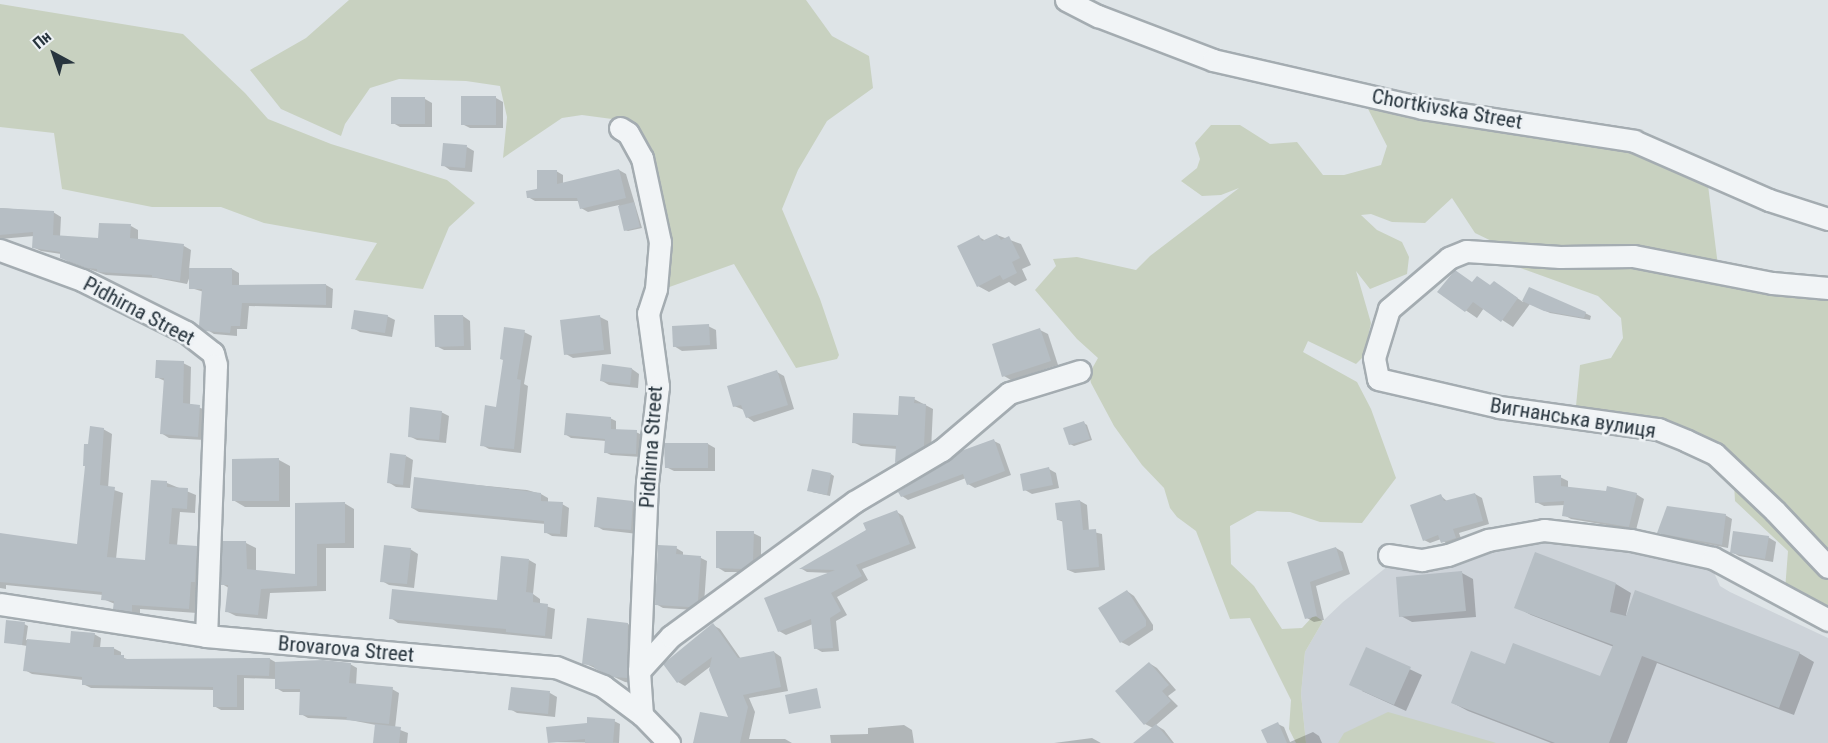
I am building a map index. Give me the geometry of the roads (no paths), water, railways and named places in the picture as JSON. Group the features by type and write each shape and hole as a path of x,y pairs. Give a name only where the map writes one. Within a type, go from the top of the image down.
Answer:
{"street":[{"name":"Chortkivska Street","path":"1066,0 1098,16 1213,60 1422,108 1634,141 1769,200 1828,219"},
{"name":"Pidhirna Street","path":"620,128 628,133 642,158 660,242 656,289 648,313 658,386 647,482 639,671 642,715"},
{"name":"Pidhirna Street","path":"0,250 82,280 186,332 213,353 216,365 206,636"},
{"name":"Вигнанська вулиця","path":"1828,288 1772,283 1633,256 1560,257 1466,251 1449,258 1389,309 1374,358 1378,379 1498,407 1658,429 1687,441 1715,454 1775,511 1828,567"},
{"path":"639,671 654,652 696,616 854,502 942,450 1009,393 1080,371"},
{"path":"1389,555 1422,560 1448,555 1488,540 1544,530 1631,540 1713,558 1828,620"},
{"name":"Brovarova Street","path":"0,604 206,636 556,667 603,686 642,715 669,743"}]}
